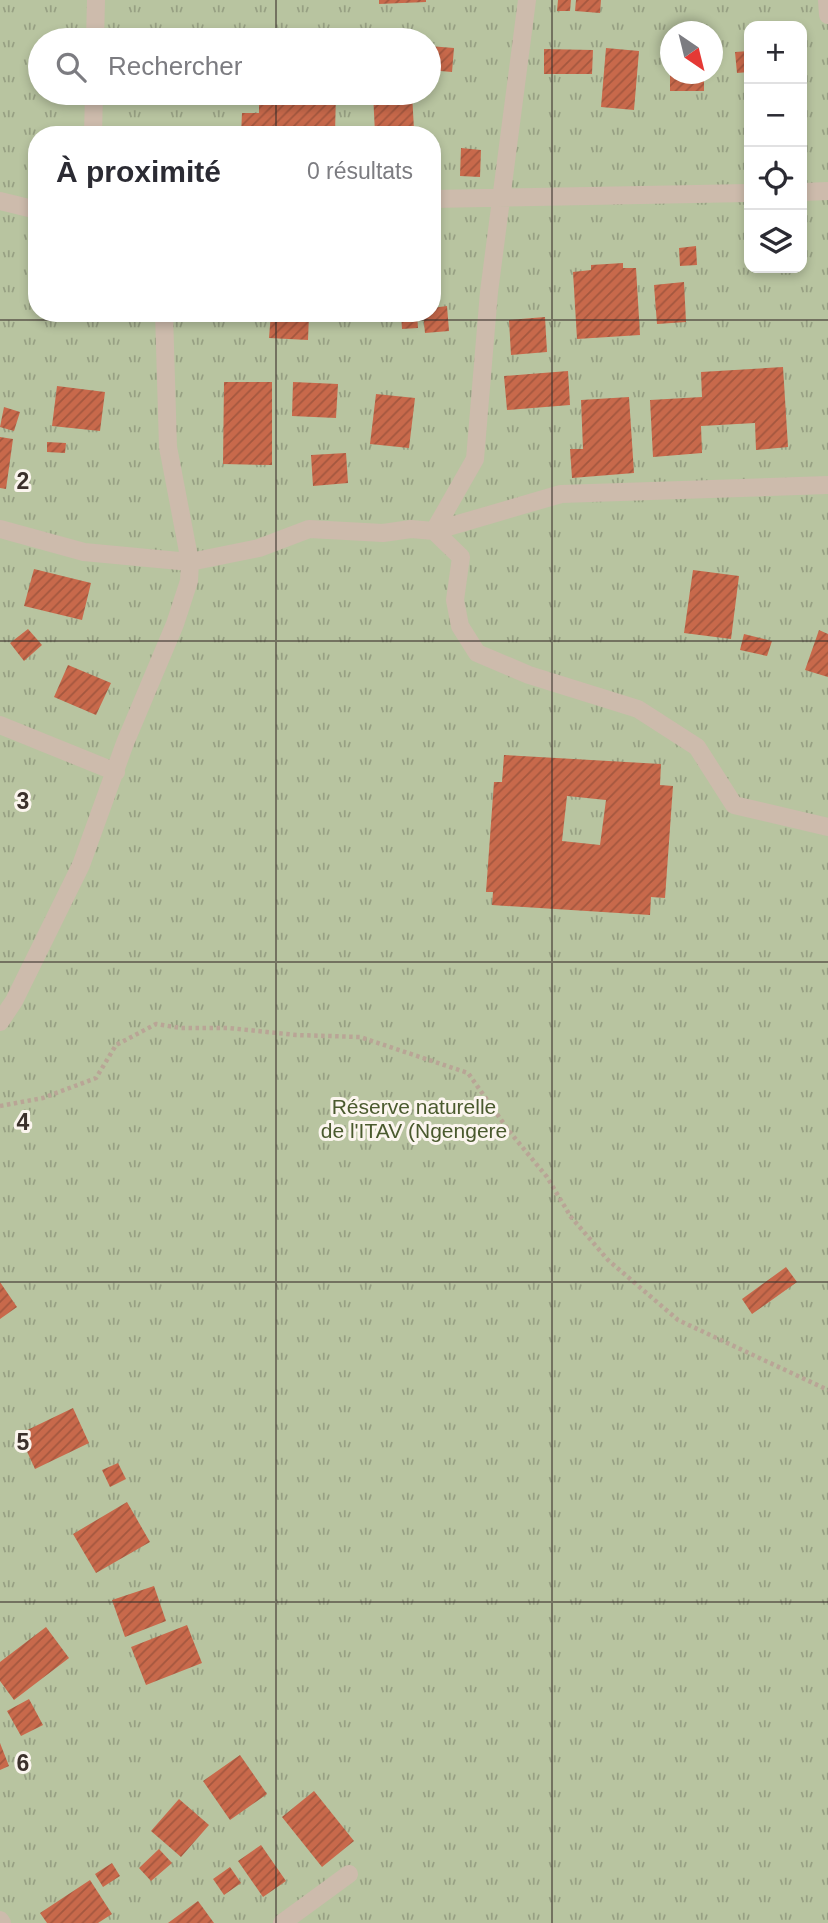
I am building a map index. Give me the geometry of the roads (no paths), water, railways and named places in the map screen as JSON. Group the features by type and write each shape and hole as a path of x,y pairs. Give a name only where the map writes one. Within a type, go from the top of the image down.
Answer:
{"street":[{"path":"95,28 96,0"},
{"path":"434,531 475,459 489,292 527,0"},
{"path":"827,0 828,15"},
{"path":"93,126 94,105"},
{"path":"807,192 828,191"},
{"path":"441,199 744,193"},
{"path":"0,201 28,208"},
{"path":"0,1022 81,865 125,743 175,624 190,580 190,562 169,447 164,322"},
{"path":"0,529 84,552 190,562 259,548 309,529 383,533 411,529 434,531 561,494 828,485"},
{"path":"434,531 460,556 455,600 460,626 477,653 529,675 638,709 696,747 734,805 828,827"},
{"path":"0,725 116,772"},
{"path":"282,1923 349,1874"}],"park label":[{"name":"Réserve naturelle de l'ITAV (Ngengere","path":"414,1118"}]}
